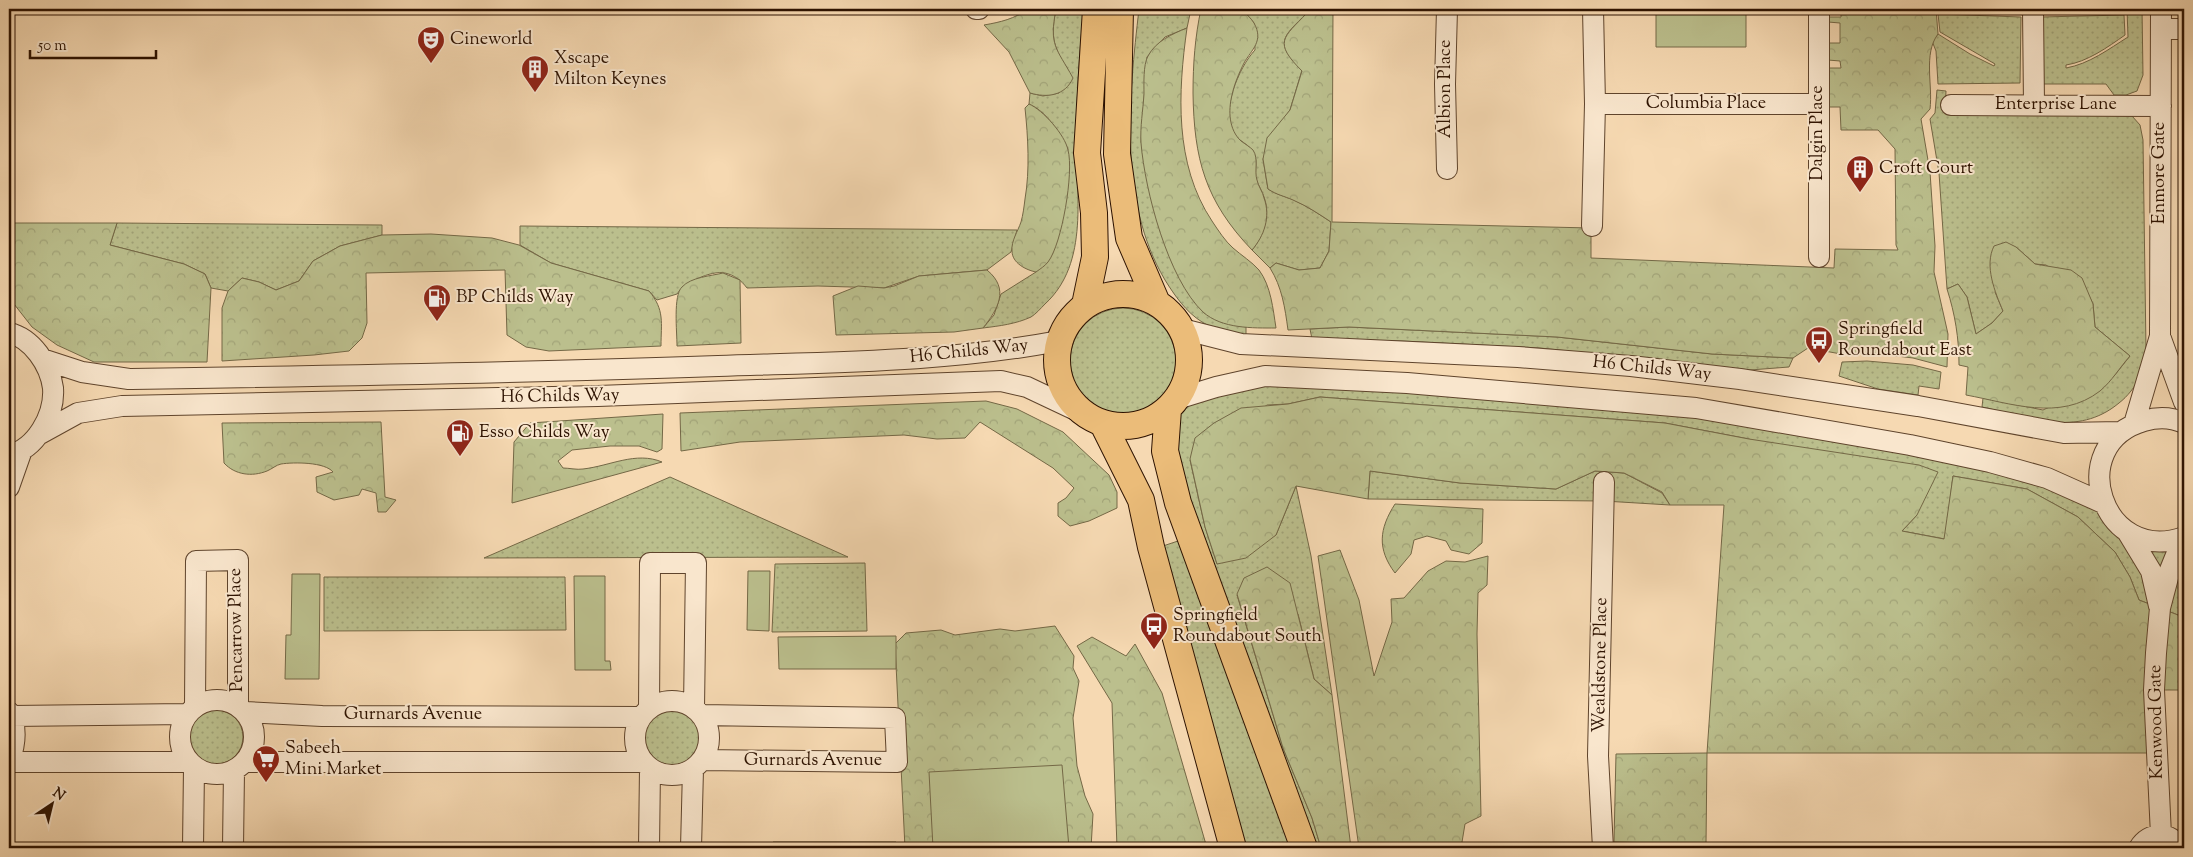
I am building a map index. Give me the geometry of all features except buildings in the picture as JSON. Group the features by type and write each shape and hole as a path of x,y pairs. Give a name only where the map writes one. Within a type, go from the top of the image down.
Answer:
{"main road":[{"path":"1085,305 1095,257 1094,213 1087,153 1096,9"},
{"path":"1120,9 1117,154 1129,238 1157,303"},
{"path":"1092,418 1126,427 1149,422 1172,404 1185,383 1189,365 1188,347 1182,329 1171,314 1157,303 1133,294 1108,295 1085,305 1069,320 1059,341 1056,361 1059,380 1068,398 1092,418 1141,500 1151,547 1233,848"},
{"path":"1172,404 1165,450 1178,503 1304,848"}],"street":[{"name":"Albion Place","path":"1447,9 1445,84 1447,169"},
{"path":"1592,226 1595,104 1593,9"},
{"name":"Dalgin Place","path":"1819,9 1819,257"},
{"path":"2033,9 2034,105"},
{"name":"Enmore Gate","path":"2103,503 2098,484 2100,465 2108,447 2127,428 2160,336 2161,9"},
{"path":"2161,29 2184,29"},
{"name":"Columbia Place","path":"1595,104 1818,104"},
{"name":"Enterprise Lane","path":"1951,105 2161,106"},
{"path":"9,487 15,452 38,436 49,415 52,388 42,359 30,345 10,329"},
{"name":"H6 Childs Way","path":"1182,329 1241,344 1263,346 1518,357 1631,366 1740,379 1918,406 2064,433 2127,428 2155,418 2176,419 2184,423"},
{"name":"Enmore Gate","path":"2160,336 2184,402"},
{"name":"H6 Childs Way","path":"42,359 82,372 128,379 599,370 847,361 1007,351 1059,341"},
{"name":"H6 Childs Way","path":"1172,404 1216,386 1265,376 1407,384 1696,408 1910,445 1972,459 2047,478 2103,503"},
{"name":"H6 Childs Way","path":"38,436 78,414 122,406 598,396 1001,381 1027,387 1092,418"},
{"name":"Wealdstone Place","path":"1603,848 1598,756 1604,482"},
{"path":"2103,503 2113,520 2128,533 2146,540 2166,542 2184,538"},
{"name":"Kenwood Gate","path":"2128,533 2151,571 2160,608"},
{"name":"Kenwood Gate","path":"2161,835 2154,690 2160,608 2170,570 2184,538"},
{"name":"Pencarrow Place","path":"191,710 196,561 238,560 242,709"},
{"path":"645,712 660,702 672,700 683,702 698,711 707,726 709,738 708,749 697,765 682,774 660,773 647,765 637,752 634,741 635,730 645,712 650,563 696,563 698,711"},
{"path":"193,848 192,764 182,751 179,739 181,726 191,710 206,701 217,699 228,701 242,709 251,721 254,742 240,766 233,848"},
{"name":"Gurnards Avenue","path":"242,709 322,716 645,712"},
{"path":"191,710 10,714 14,745 9,762 192,764 214,774 240,766 647,765"},
{"name":"Gurnards Avenue","path":"697,765 897,762 895,718 698,711"},
{"path":"647,765 649,848"},
{"path":"692,848 697,765"},
{"path":"2139,848 2147,838 2161,835 2174,840 2180,848"}],"green space":[{"path":"1028,9 1056,9 1053,31 1054,39 1058,52 1073,78 1065,89 1055,94 1030,93 1009,52 984,25 1007,20"},
{"path":"1056,9 1084,9 1077,106 1078,203 1075,248 1069,268 1059,287 1035,314 1013,323 983,328 994,315 1001,294 1036,272 1068,149 1047,117 1029,104 1030,93 1043,96 1059,93 1067,68 1058,53 1054,40"},
{"path":"1139,9 1148,9 1147,14 1163,13 1163,9 1191,9 1187,28 1165,37 1147,57 1141,142 1204,313 1221,322 1246,327 1246,336 1212,327 1191,313 1181,303 1165,280 1150,249 1140,217 1133,182 1131,148 1130,112 1132,77"},
{"path":"1201,9 1242,9 1253,21 1257,29 1256,44 1239,75 1230,107 1230,120 1237,137 1252,149 1255,154 1256,176 1266,205 1265,226 1260,239 1252,250 1223,214 1205,178 1200,159 1194,117 1193,72"},
{"path":"1242,9 1308,9 1307,13 1287,34 1285,40 1287,53 1302,70 1290,110 1281,123 1263,159 1268,189 1299,202 1331,222 1329,251 1320,268 1299,270 1276,263 1270,268 1252,250 1260,239 1265,225 1266,204 1256,179 1254,153 1235,135 1229,115 1230,103 1237,79 1255,50 1254,23"},
{"path":"1308,9 1333,9 1332,222 1591,228 1591,258 1834,268 1835,249 1898,250 1896,245 1895,149 1878,130 1841,130 1840,107 1828,107 1828,68 1841,68 1840,61 1828,60 1828,43 1840,43 1840,23 1828,22 1827,17 1841,17 1841,9 1936,9 1938,34 1933,42 1930,60 1930,109 1921,119 1930,172 1935,246 1934,272 1948,334 1947,367 1913,358 1865,352 1841,354 1808,348 1793,358 1712,354 1557,337 1349,327 1288,330 1280,290 1270,268 1276,263 1299,270 1320,268 1329,251 1331,222 1303,205 1268,189 1263,159 1267,138 1290,110 1302,71 1287,53 1285,40 1287,35 1307,13"},
{"path":"1656,9 1746,9 1746,47 1656,47"},
{"path":"2100,9 2127,9 2127,13 2100,13"},
{"path":"2127,9 2142,9 2143,75 2137,91 2126,95 2114,95 2106,84 2040,84 2041,17 2124,15 2125,35 2082,61 2066,65 2066,68 2091,60 2128,37"},
{"path":"1938,14 2021,17 2020,83 1938,84 1936,51 1932,41 1938,34 1970,54 1994,66 1995,64 1940,32"},
{"path":"1187,28 1181,102 1185,152 1191,176 1200,199 1212,221 1227,242 1256,267 1263,276 1271,298 1276,328 1228,325 1211,318 1203,312 1190,297 1179,278 1160,233 1147,185 1141,143 1145,64 1155,46"},
{"path":"2184,43 2184,374 2179,337 2179,51"},
{"path":"1937,90 1946,91 1945,112 2132,116 2140,125 2143,140 2146,350 2141,373 2134,387 2122,401 2103,414 2086,420 2052,422 1982,407 1983,398 2043,410 2114,376 2130,356 2095,327 2093,304 2088,294 2046,265 2035,264 2016,247 1995,292 2003,311 1992,323 1976,334 1967,297 1958,284 1947,289 1939,173 1930,119 1935,113"},
{"path":"1029,104 1041,112 1063,137 1068,150 1069,160 1066,207 1058,240 1048,262 1036,272 1024,268 1017,262 1012,251 1022,219 1027,188 1028,154 1025,108"},
{"path":"14,223 117,223 110,245 184,264 205,274 211,288 207,362 94,362 57,345 32,327 14,304 9,288 9,239"},
{"path":"117,223 382,225 382,235 340,246 313,261 299,281 276,290 259,282 242,278 228,291 211,288 205,274 184,264 110,245"},
{"path":"520,226 1017,230 1011,252 987,270 919,276 884,288 818,286 747,288 740,280 725,273 713,273 698,278 685,286 677,294 657,300 649,291 551,263 520,245"},
{"path":"431,234 492,238 519,245 551,263 649,291 658,304 660,311 661,346 549,351 526,347 507,335 505,270 366,273 367,323 362,338 349,351 222,361 222,308 228,291 242,278 259,282 276,290 299,281 313,261 340,246 382,235"},
{"path":"2006,242 2016,247 2035,264 2071,270 2082,278 2093,304 2095,327 2130,356 2100,391 2085,400 2068,406 2034,408 1966,395 1968,367 1959,365 1956,326 1947,289 1958,284 1967,297 1976,334 1992,323 2003,311 1990,270 1991,254 1994,246"},
{"path":"987,270 994,277 1000,292 997,306 983,328 954,332 836,335 833,296 858,286 884,288 919,276"},
{"path":"723,273 740,280 741,343 677,346 676,305 679,291 691,281"},
{"path":"1123,308 1143,312 1160,324 1172,341 1176,361 1172,381 1160,398 1143,410 1123,414 1103,410 1086,398 1074,381 1070,361 1074,341 1086,324 1103,312"},
{"path":"1349,327 1557,337 1712,354 1793,358 1789,367 1750,370 1540,348 1402,341 1312,339 1310,329"},
{"path":"1867,361 1913,365 1941,372 1939,389 1919,386 1918,395 1878,389 1839,376 1842,362"},
{"path":"1248,379 1696,408 1910,445 2103,503 2128,533 2184,537 2184,623 2178,615 2139,600 2130,577 2115,552 2078,517 2027,489 1953,476 1945,539 1902,531 1917,515 1749,439 1665,423 1320,397 1288,404 1267,405 1190,460 1205,527 1217,564 1276,535 1296,486 1311,556 1332,695 1314,679 1298,614 1237,595 1283,748 1312,818 1321,848 1304,848 1178,503 1168,409"},
{"path":"1320,397 1665,423 1749,439 1919,465 1938,472 1917,515 1902,531 1944,539 1953,476 2027,489 2078,517 2115,552 2130,577 2139,600 2178,615 2184,623 2184,690 2154,690 2156,753 1707,753 1724,505 1670,505 1662,492 1624,473 1595,471 1556,489 1460,483 1370,471 1368,499 1296,486 1276,535 1246,558 1217,564 1205,527 1190,459 1195,438 1214,423 1241,408 1288,404"},
{"path":"986,401 1017,409 1063,432 1109,475 1117,492 1117,508 1089,521 1070,526 1058,516 1058,503 1066,498 1074,488 1053,468 980,422 965,438 937,439 904,435 740,442 681,451 680,413"},
{"path":"663,414 662,449 657,452 639,446 610,446 572,450 558,461 563,468 578,469 642,458 662,462 512,503 514,442 530,423"},
{"path":"381,422 385,497 396,500 386,512 378,512 376,493 362,489 359,495 334,500 317,492 316,477 333,472 323,466 287,463 261,473 244,474 233,470 224,463 222,423"},
{"path":"1370,471 1460,483 1556,489 1595,471 1624,473 1662,493 1670,505 1604,501 1368,499"},
{"path":"670,477 848,557 484,558"},
{"path":"1395,504 1483,509 1482,543 1469,554 1451,550 1446,541 1427,536 1414,540 1411,554 1395,573 1385,556 1382,539 1383,530"},
{"path":"1178,541 1263,763 1292,848 1244,848 1163,546"},
{"path":"1340,550 1359,600 1374,676 1392,622 1391,599 1404,598 1428,571 1446,561 1465,562 1488,556 1487,585 1478,593 1477,634 1481,816 1465,824 1461,848 1359,848 1318,556"},
{"path":"865,563 867,631 772,632 775,564"},
{"path":"1267,567 1290,583 1314,679 1332,695 1351,848 1321,848 1312,818 1283,748 1237,594 1244,578"},
{"path":"748,571 770,571 769,631 747,630"},
{"path":"292,574 320,574 319,679 285,679 286,635 291,635"},
{"path":"574,576 605,576 605,661 610,661 611,670 575,670"},
{"path":"324,577 565,577 566,630 324,631"},
{"path":"1055,626 1074,656 1073,668 1079,681 1073,718 1077,766 1085,796 1093,814 1091,848 905,848 895,644 906,633 941,630 955,635 1000,629 1015,631"},
{"path":"896,636 896,669 779,669 778,637"},
{"path":"1092,637 1126,656 1135,644 1162,693 1207,848 1117,848 1112,703 1077,646"},
{"path":"671,707 688,712 693,716 697,721 702,738 697,755 693,760 688,764 671,769 654,764 649,760 645,755 640,738 645,721 649,716 654,712"},
{"path":"211,710 221,710 231,714 239,722 243,737 239,752 231,760 221,764 211,764 201,760 193,752 189,742 189,732 193,722 201,714"},
{"path":"1707,753 1706,844 1614,842 1616,754"},
{"path":"1062,765 1069,848 933,848 929,772"},
{"path":"773,842 896,842 896,848 773,848"},
{"path":"565,843 565,848 319,848 319,844"},
{"path":"183,847 183,848 40,848"}],"place":[{"name":"Cineworld","path":"431,64"},
{"name":"Xscape Milton Keynes","path":"535,93"},
{"name":"Croft Court","path":"1860,193"},
{"name":"BP Childs Way","path":"437,322"},
{"name":"Springfield Roundabout East","path":"1819,364"},
{"name":"Esso Childs Way","path":"460,457"},
{"name":"Springfield Roundabout South","path":"1154,650"},
{"name":"Sabeeh Mini Market","path":"266,783"}]}
